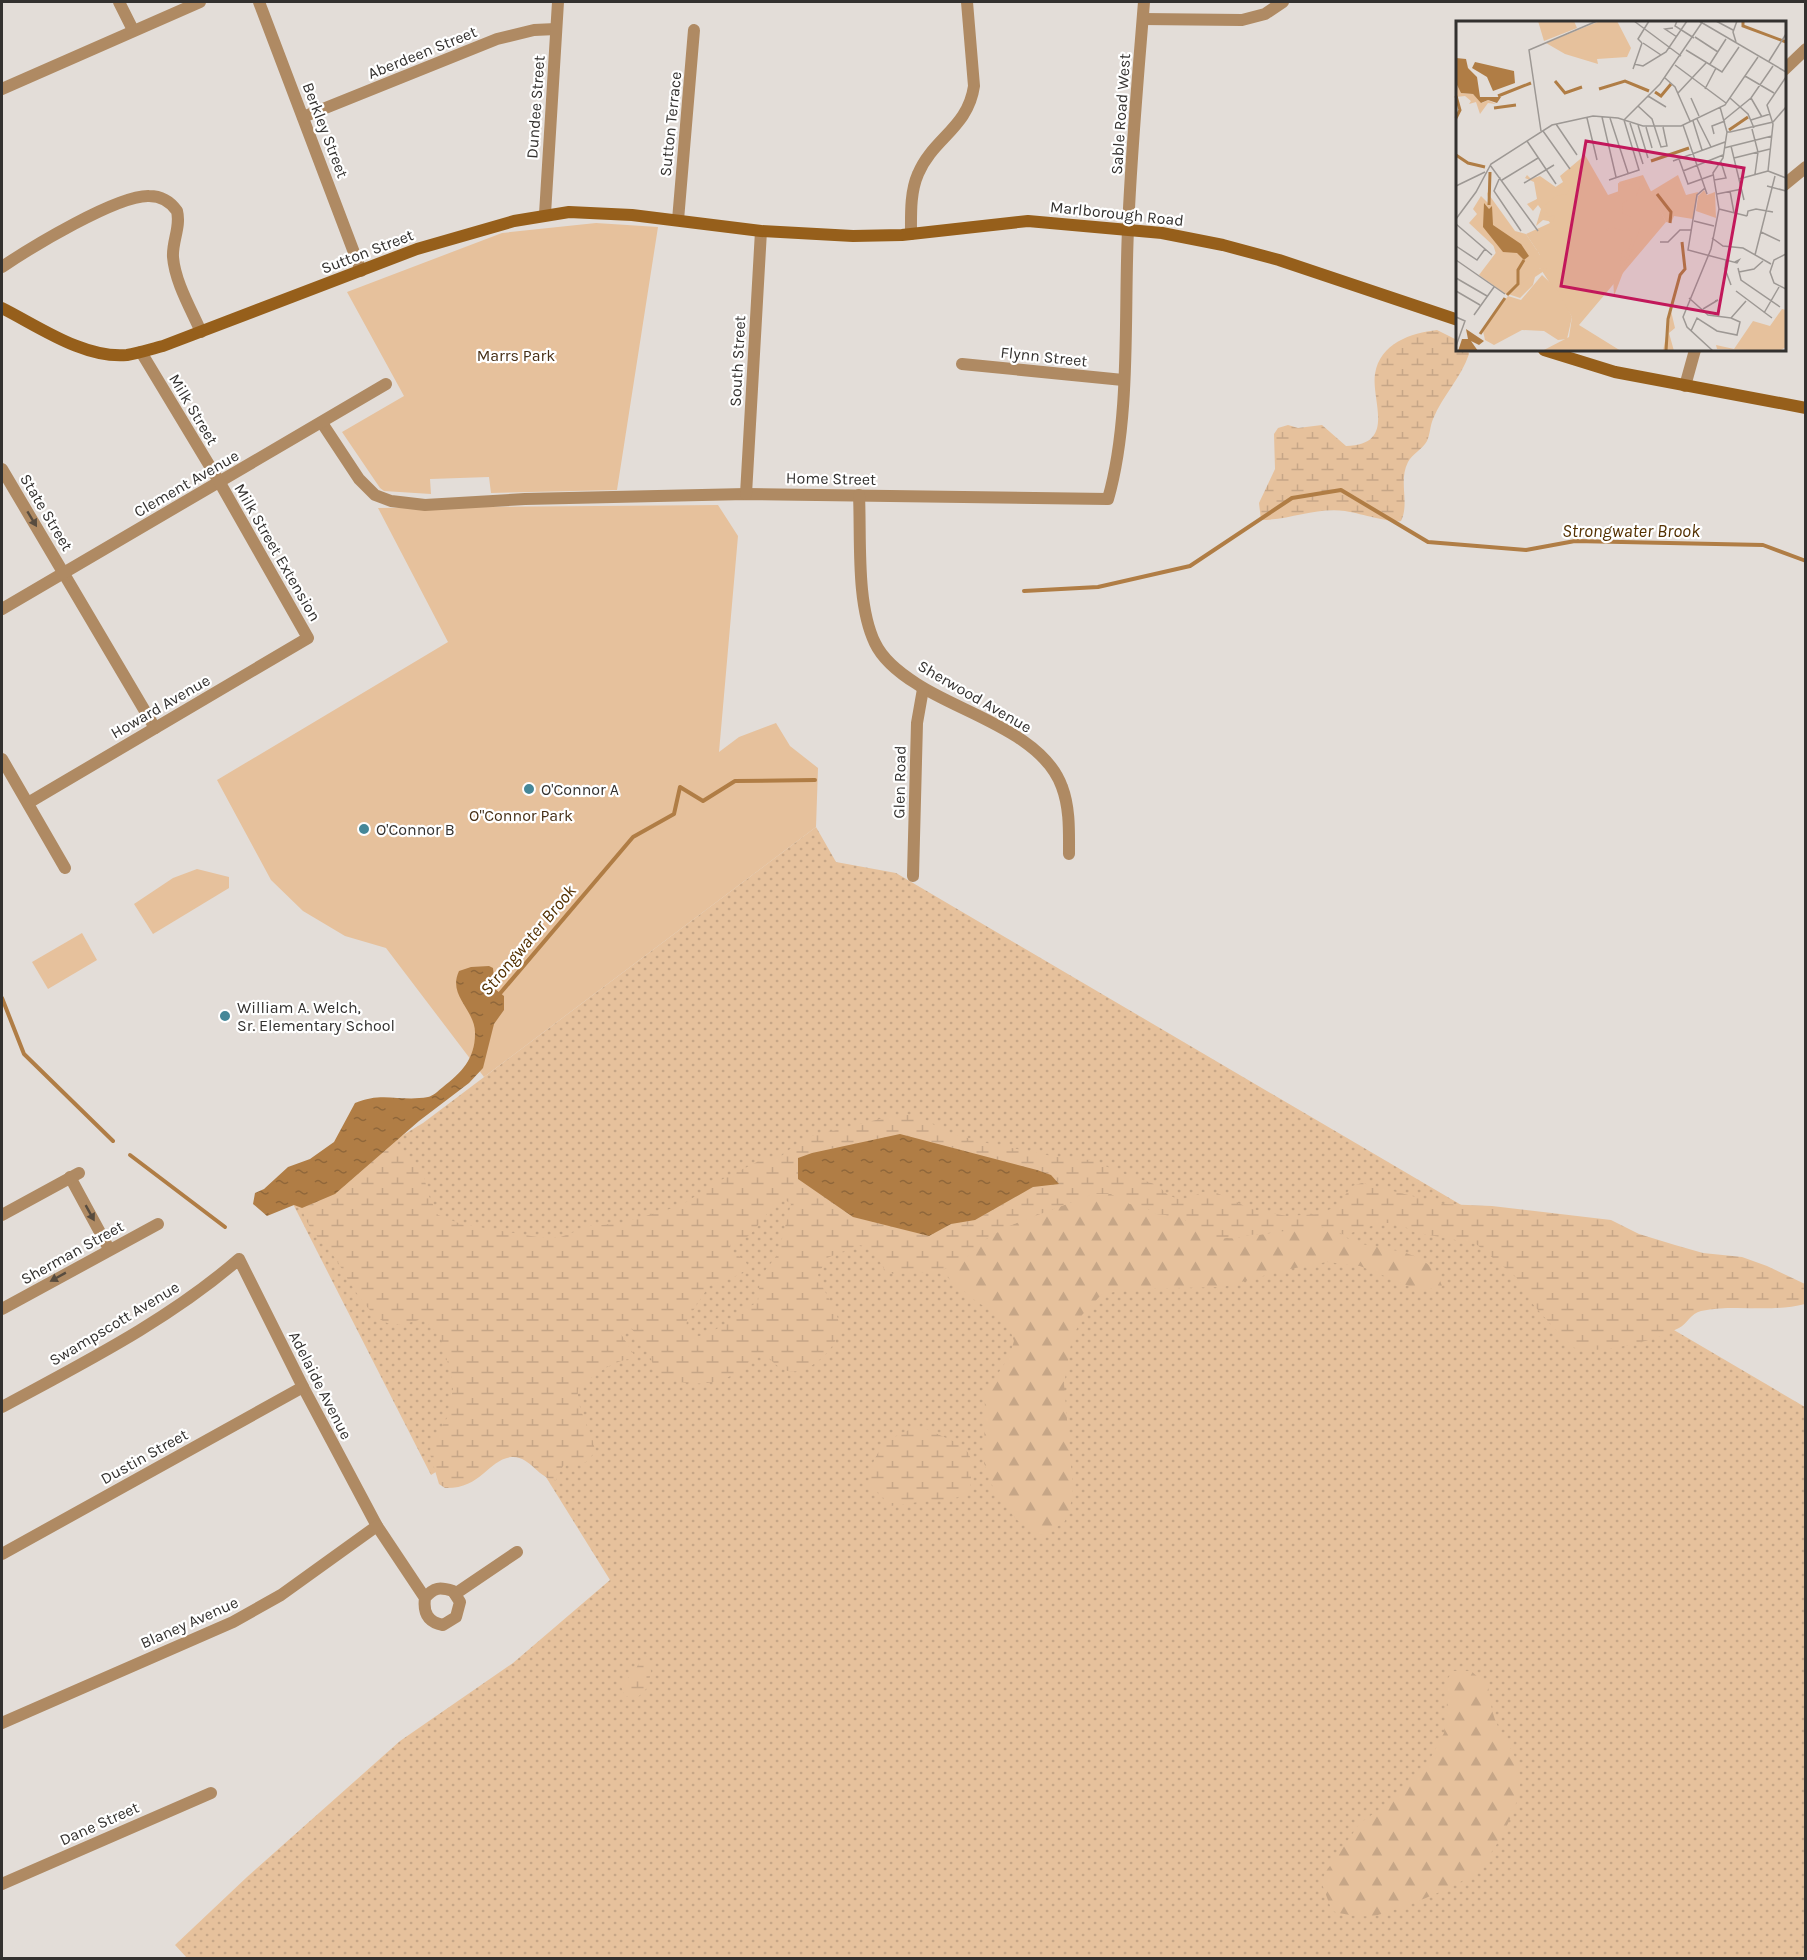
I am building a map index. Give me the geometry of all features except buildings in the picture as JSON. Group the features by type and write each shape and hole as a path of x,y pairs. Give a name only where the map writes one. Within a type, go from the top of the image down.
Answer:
{"street":[{"path":"119,2 133,30"},
{"path":"2,89 200,2"},
{"name":"Berkley Street","path":"259,2 362,271"},
{"name":"Dundee Street","path":"545,214 558,2"},
{"path":"911,234 912,198 917,175 933,150 960,123 972,100 974,86 967,2"},
{"name":"Sable Road West","path":"1128,229 1144,2"},
{"path":"1143,19 1242,20 1265,14 1283,2"},
{"name":"Aberdeen Street","path":"303,117 498,39 534,30 556,29"},
{"name":"Sutton Terrace","path":"678,220 694,30"},
{"path":"1786,69 1806,49"},
{"path":"1786,184 1806,167"},
{"path":"2,267 45,238 107,210 143,196 160,197 177,211 178,225 173,251 175,267 201,332"},
{"name":"Sutton Street","path":"2,308 81,346 108,354 141,352 472,232 545,214 595,213 678,220 761,231"},
{"name":"Marlborough Road","path":"761,231 853,236 911,234 1028,221 1128,229 1187,237 1247,251 1456,319"},
{"name":"Home Street","path":"322,423 370,491 391,501 425,505 525,499 746,494 1108,499 1117,463 1123,380 1128,229"},
{"name":"South Street","path":"746,494 761,231"},
{"path":"1547,351 1615,372 1806,408"},
{"path":"1685,386 1695,351"},
{"name":"Milk Street","path":"141,352 220,483"},
{"name":"Flynn Street","path":"962,364 1123,380"},
{"name":"Clement Avenue","path":"2,609 386,384"},
{"name":"State Street","path":"2,469 65,572 154,728"},
{"name":"Milk Street Extension","path":"220,483 308,638"},
{"name":"Sherwood Avenue","path":"859,495 863,590 870,631 875,645 890,663 923,689 1016,737 1048,761 1062,787 1066,802 1069,854"},
{"name":"Howard Avenue","path":"28,803 308,638"},
{"name":"Glen Road","path":"913,876 917,723 923,689"},
{"path":"2,759 65,868"},
{"path":"2,1215 74,1175 110,1249"},
{"name":"Sherman Street","path":"2,1309 158,1224"},
{"name":"Adelaide Avenue","path":"239,1259 303,1387 377,1526 425,1598"},
{"name":"Swampscott Avenue","path":"2,1407 134,1333 212,1281 239,1259"},
{"name":"Dustin Street","path":"2,1554 303,1387"},
{"name":"Blaney Avenue","path":"2,1723 250,1613 280,1595 377,1526"},
{"path":"455,1594 517,1552"},
{"path":"441,1587 455,1594 460,1602 456,1617 443,1625 428,1618 424,1605 425,1598 431,1591 441,1587"},
{"name":"Dane Street","path":"2,1884 211,1793"}],"green space":[{"name":"Marrs Park","path":"596,223 658,227 617,490 491,493 489,477 430,479 431,494 384,491 380,488 342,432 404,396 347,292 502,233"},
{"path":"1437,330 1456,340 1456,351 1468,351 1469,354 1437,410 1427,441 1412,456 1405,469 1404,507 1401,521 1334,510 1261,520 1259,503 1275,469 1274,434 1278,428 1288,425 1298,428 1322,425 1346,446 1362,444 1371,438 1377,430 1378,420 1375,374 1378,363 1390,347 1417,334"},
{"name":"O\"Connor Park","path":"718,505 738,536 719,752 739,737 776,723 790,746 818,768 816,827 484,1077 386,948 345,936 303,911 271,880 217,780 448,642 378,508"},
{"path":"816,827 836,862 896,873 1805,1407 1805,1958 187,1958 175,1945 247,1877 400,1741 513,1663 610,1580 513,1424 431,1475 292,1202 423,1123"},
{"path":"197,869 229,877 229,888 153,934 134,904 173,878"},
{"path":"82,933 97,960 48,989 32,962"},
{"path":"908,1115 926,1120 946,1132 982,1142 1067,1159 1093,1160 1116,1171 1157,1185 1168,1195 1178,1199 1189,1198 1203,1192 1217,1193 1251,1209 1287,1216 1318,1214 1336,1207 1352,1186 1362,1183 1443,1204 1492,1206 1611,1220 1639,1234 1675,1245 1703,1253 1742,1257 1767,1266 1805,1284 1805,1304 1779,1308 1727,1308 1701,1311 1694,1314 1679,1328 1656,1338 1615,1348 1577,1350 1530,1301 1516,1277 1476,1244 1414,1232 1398,1223 1380,1223 1345,1235 1321,1227 1215,1239 1191,1229 1183,1217 1156,1214 1143,1206 1130,1204 1111,1194 1093,1194 1006,1227 983,1241 963,1261 940,1271 894,1274 886,1272 874,1252 868,1247 859,1245 827,1258 818,1275 837,1316 839,1331 836,1340 823,1357 806,1369 788,1371 766,1355 749,1362 734,1374 716,1381 696,1384 676,1381 657,1375 649,1354 630,1326 621,1334 636,1358 612,1365 578,1389 582,1413 595,1452 586,1462 563,1466 556,1480 544,1476 524,1460 511,1457 496,1463 467,1484 445,1488 439,1484 430,1454 431,1445 447,1418 453,1389 440,1336 423,1319 395,1325 376,1316 360,1298 335,1258 311,1229 302,1208 335,1194 394,1142 423,1172 428,1194 438,1215 461,1224 537,1237 558,1238 590,1226 621,1223 680,1206 719,1181 763,1159 780,1157 799,1142 812,1136 888,1117","holes":["900,1134 1037,1170 1051,1175 1058,1184 1033,1187 975,1220 951,1224 929,1236 853,1217 798,1180 812,1153","781,1197 791,1204 778,1254 760,1277 758,1302 720,1327 695,1337 686,1331 687,1320 709,1286 749,1271 743,1259 729,1253 731,1243 749,1236"]},
{"path":"1093,1194 1111,1194 1130,1204 1143,1206 1156,1214 1183,1217 1195,1230 1210,1236 1246,1237 1303,1227 1325,1228 1358,1243 1419,1258 1436,1274 1442,1286 1421,1291 1360,1266 1327,1262 1285,1270 1223,1287 1127,1289 1101,1295 1082,1315 1071,1344 1064,1384 1073,1489 1070,1509 1064,1523 1041,1535 1017,1520 995,1493 984,1463 985,1393 1009,1357 1014,1341 1007,1322 992,1310 978,1303 940,1271 963,1261 983,1241 1006,1227"},
{"path":"918,1427 954,1442 967,1451 972,1469 970,1489 952,1499 890,1506 870,1485 873,1464 882,1447 889,1441"},
{"path":"643,1656 646,1656 651,1671 648,1687 639,1696 625,1696 620,1684 633,1674"},
{"path":"1453,1671 1471,1671 1488,1686 1496,1722 1518,1766 1519,1794 1504,1832 1489,1856 1474,1873 1441,1892 1373,1916 1332,1911 1322,1884 1325,1873 1360,1823 1390,1802 1429,1761 1444,1733 1447,1703 1446,1681"}],"water":[{"path":"489,966 493,968 495,989 504,996 504,1010 494,1024 483,1068 469,1083 419,1121 335,1194 302,1208 294,1205 267,1216 253,1204 255,1193 264,1189 288,1167 310,1159 334,1142 355,1103 383,1097 432,1096 456,1076 470,1058 475,1034 474,1025 459,996 456,980 459,971 471,967"},
{"path":"900,1134 1037,1170 1051,1175 1059,1184 1033,1187 975,1220 951,1224 929,1236 853,1217 798,1179 798,1158"}],"waterway":[{"name":"Strongwater Brook","path":"1024,591 1098,587 1190,566 1292,498 1341,490 1428,542 1526,550 1575,541 1763,545 1806,561"},
{"name":"Strongwater Brook","path":"497,997 633,837 674,814 680,787 703,801 735,781 815,780"},
{"name":"Strongwater Brook","path":"2,998 24,1054 113,1141"},
{"name":"Strongwater Brook","path":"130,1155 225,1227"}],"place":[{"name":"O'Connor A","path":"529,789"},
{"name":"O'Connor B","path":"364,829"},
{"name":"William A. Welch, Sr. Elementary School","path":"225,1016"}]}
